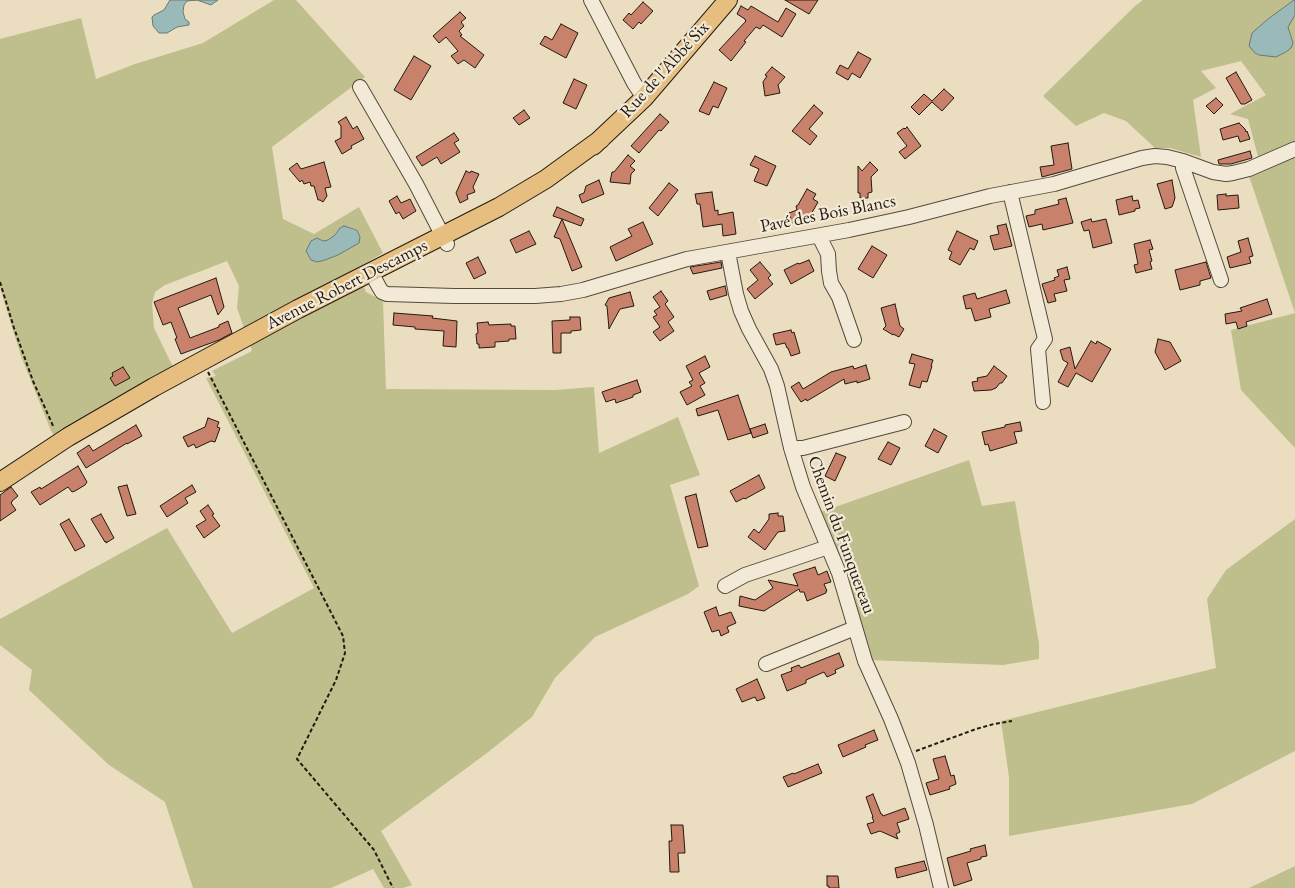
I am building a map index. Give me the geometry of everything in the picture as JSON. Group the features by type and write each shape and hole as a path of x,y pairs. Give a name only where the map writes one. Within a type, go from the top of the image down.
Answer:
{"main road":[{"name":"Rue de l'Abbé Six","path":"478,223 546,179 601,139 644,98 728,0"},
{"name":"Avenue Robert Descamps","path":"0,482 60,442 209,358 478,223"}],"street":[{"path":"598,3 626,68 644,98"},
{"path":"360,87 416,184 445,240"},
{"name":"Pavé des Bois Blancs","path":"373,276 382,292 387,294 454,296 547,295 583,290 687,259 819,236 894,220 976,199 1054,184 1149,157 1161,156 1183,161 1220,174 1233,173 1258,165 1295,149"},
{"path":"1183,161 1183,168 1220,280"},
{"path":"1010,192 1045,339 1038,349 1043,402"},
{"path":"819,236 828,254 828,271 854,340"},
{"name":"Chemin du Funquereau","path":"728,252 736,294 745,321 771,369 777,386 790,448 804,492 843,585 865,661 905,755 941,888"},
{"path":"790,448 802,448 904,422"},
{"path":"725,586 745,575 828,547"},
{"path":"766,664 855,628"}],"path":[{"path":"0,283 33,381 60,442"},
{"path":"209,358 343,636 345,653 336,680 297,759 374,850 393,888"},
{"path":"905,755 976,729 1012,721"}],"green space":[{"path":"274,0 296,0 365,77 272,147 283,219 314,234 359,207 383,253 356,269 366,292 383,301 386,389 555,390 594,387 599,453 678,417 700,475 670,485 699,586 688,594 595,637 555,678 532,717 487,753 381,831 412,885 403,888 384,888 373,869 331,888 193,888 165,802 109,765 29,690 32,670 0,645 0,619 167,528 232,633 314,588 206,378 216,376 212,371 252,351 237,308 239,286 227,261 165,285 155,292 152,303 154,328 173,367 54,435 21,356 0,288 0,39 81,18 96,79 135,64 203,43","holes":["344,226 357,229 360,237 338,255 317,262 323,241 332,238"]},
{"path":"1143,0 1295,0 1295,313 1249,176 1264,169 1259,160 1248,119 1230,114 1266,95 1241,61 1201,71 1216,88 1193,100 1201,157 1170,148 1155,148 1126,121 1104,113 1076,126 1043,96"},
{"path":"1295,313 1295,448 1241,390 1231,330"},
{"path":"969,460 982,506 1015,501 1039,644 1039,659 1003,665 869,660 847,586 821,512"},
{"path":"1295,519 1295,751 1192,804 1009,836 1009,777 1001,721 1216,668 1207,599 1226,570"},
{"path":"1295,866 1295,888 1249,888"}],"water":[{"path":"170,0 197,0 187,1 184,5 183,12 189,25 177,27 167,33 159,33 153,26 152,17 164,10"},
{"path":"197,0 218,0 211,5"},
{"path":"1294,0 1295,15 1288,27 1293,43 1291,48 1276,57 1255,53 1249,46 1252,33"},
{"path":"344,226 357,230 360,237 359,243 325,260 317,262 311,260 306,251 311,241 317,238 323,241 328,240"}],"building":[{"path":"785,0 818,0 809,14"},
{"path":"643,2 653,11 641,24 639,22 633,29 623,20 629,13 631,15"},
{"path":"741,6 748,10 751,6 778,22 786,8 796,14 782,37 763,25 760,29 756,27 731,61 719,50 746,21 737,14"},
{"path":"460,12 466,18 461,22 464,26 459,31 462,35 460,36 484,55 475,68 464,60 458,64 451,56 458,51 446,37 439,43 433,36"},
{"path":"561,24 578,33 566,58 540,44 545,36 552,40"},
{"path":"858,52 871,59 860,78 852,73 848,80 836,73 840,65 848,69"},
{"path":"414,56 431,66 411,100 394,90"},
{"path":"772,67 785,77 778,85 780,93 765,96 763,82 767,76 765,75"},
{"path":"1236,72 1252,100 1245,104 1241,104 1226,78"},
{"path":"574,79 587,85 576,109 563,103"},
{"path":"714,82 727,88 718,108 713,106 709,115 699,111"},
{"path":"944,89 954,98 942,111 932,102 919,115 911,107 924,94 932,101"},
{"path":"1216,98 1223,105 1214,114 1206,106"},
{"path":"814,105 823,113 809,129 817,136 810,145 792,131"},
{"path":"524,110 530,118 519,125 513,118"},
{"path":"660,114 669,122 661,131 659,130 639,153 631,146"},
{"path":"346,117 353,129 357,126 364,139 351,146 352,148 342,154 335,141 341,138 341,126 338,122"},
{"path":"1239,123 1247,131 1250,139 1240,142 1238,136 1223,140 1220,129"},
{"path":"907,127 921,146 905,159 899,152 907,146 897,133"},
{"path":"454,133 459,140 454,143 460,152 441,164 437,157 422,166 416,157"},
{"path":"1068,143 1072,169 1042,177 1040,167 1054,165 1051,146"},
{"path":"1250,151 1252,158 1231,164 1219,164 1218,160"},
{"path":"628,155 635,161 630,166 635,170 631,174 630,184 610,182 612,172"},
{"path":"755,156 776,166 767,186 754,181 759,169 750,165"},
{"path":"324,162 331,187 325,188 327,196 323,202 318,200 314,186 311,186 310,182 304,184 302,180 300,182 289,169 297,163 301,169"},
{"path":"870,162 878,170 871,177 872,192 868,193 868,198 860,198 860,193 858,193 858,166 862,171"},
{"path":"466,171 479,174 473,187 475,192 467,195 468,199 460,203 456,193"},
{"path":"599,180 604,194 582,203 579,195 584,193 586,186"},
{"path":"1172,180 1175,198 1172,207 1165,209 1157,184"},
{"path":"669,183 678,190 658,216 649,208"},
{"path":"807,189 816,194 813,199 818,202 810,216 792,223 789,213 797,210 796,206"},
{"path":"712,192 715,211 718,210 718,215 733,212 736,234 723,236 722,224 703,227 700,204 697,204 695,194"},
{"path":"1226,194 1226,196 1238,195 1239,208 1218,210 1217,195"},
{"path":"397,196 401,203 410,199 416,211 403,219 399,212 396,214 389,201"},
{"path":"1132,196 1133,201 1138,200 1140,208 1119,215 1116,200"},
{"path":"1066,198 1073,223 1043,230 1042,224 1029,227 1026,216 1035,214 1035,210 1059,204 1058,200"},
{"path":"557,207 584,219 581,226 553,216"},
{"path":"562,219 582,267 572,271 560,239 554,237"},
{"path":"1091,219 1092,222 1106,219 1112,243 1093,248 1089,230 1084,231 1081,222"},
{"path":"643,222 653,244 616,261 610,247 632,236 628,229"},
{"path":"1006,224 1012,246 994,250 990,236 999,234 997,226"},
{"path":"529,231 536,244 516,253 510,240"},
{"path":"957,231 978,241 974,250 970,248 960,265 949,259 952,252 948,250"},
{"path":"1248,238 1253,256 1249,257 1251,263 1230,268 1227,257 1241,252 1238,241"},
{"path":"1150,240 1153,249 1149,250 1152,269 1136,273 1134,265 1138,264 1134,244"},
{"path":"872,246 887,255 873,278 858,269"},
{"path":"478,257 486,273 474,279 466,263"},
{"path":"809,260 814,271 791,284 784,270"},
{"path":"721,262 722,268 693,274 690,267"},
{"path":"760,262 771,275 768,278 773,284 755,299 747,289 758,280 750,270"},
{"path":"1206,262 1211,278 1200,281 1200,285 1180,290 1175,270"},
{"path":"1067,267 1070,279 1064,280 1067,291 1054,294 1056,301 1048,303 1042,284 1055,280 1054,278 1059,276 1057,270"},
{"path":"216,278 224,307 218,315 211,295 178,308 190,338 219,327 219,325 228,321 232,333 219,340 181,354 171,322 163,325 154,302"},
{"path":"725,286 727,295 710,300 707,291"},
{"path":"1006,290 1010,303 989,309 991,317 975,321 971,308 966,309 963,296 975,293 977,299"},
{"path":"661,291 668,301 665,304 674,317 668,322 674,331 660,341 653,332 660,327 653,317 657,315 654,311 660,307 653,297"},
{"path":"630,292 634,306 620,309 609,329 607,306 605,305 609,298"},
{"path":"1267,299 1272,314 1246,322 1247,326 1238,329 1236,322 1226,324 1225,314 1242,311 1240,308"},
{"path":"895,304 900,326 904,329 899,337 883,329 886,326 881,308"},
{"path":"394,313 433,316 432,318 457,321 456,347 443,346 444,331 393,325"},
{"path":"570,317 580,317 581,330 561,333 561,353 553,353 552,321 570,320"},
{"path":"488,322 489,325 511,324 511,326 515,326 516,339 495,342 495,347 479,348 476,334 478,333 477,323"},
{"path":"791,330 792,333 794,332 800,353 791,356 785,343 776,345 773,334"},
{"path":"1158,339 1170,342 1181,361 1165,370 1155,352"},
{"path":"1091,341 1096,344 1097,341 1111,349 1092,382 1076,373 1068,387 1058,382 1068,363 1063,360 1060,350 1070,347 1075,369"},
{"path":"912,354 933,360 927,382 922,381 920,388 909,385 915,364 909,363"},
{"path":"705,356 710,367 699,373 705,383 700,386 705,395 687,405 680,392 692,386 689,382 693,380 686,366"},
{"path":"866,365 870,379 845,384 844,379 807,401 806,399 801,402 791,387 799,382 803,389 831,372 853,366 854,369"},
{"path":"994,366 1007,376 1002,383 991,390 974,391 972,382 978,381 977,378 987,376"},
{"path":"123,367 130,378 115,386 110,378 113,376 112,373"},
{"path":"637,380 641,392 616,403 615,399 606,402 602,392"},
{"path":"738,395 751,433 728,440 718,410 698,416 696,409"},
{"path":"208,418 219,422 217,427 220,428 215,442 211,441 196,448 194,444 188,447 183,437 205,427"},
{"path":"1020,422 1022,431 1014,432 1017,443 990,451 988,444 985,445 982,432"},
{"path":"765,424 768,433 753,438 750,429"},
{"path":"136,425 142,436 86,468 77,453 89,445 93,451"},
{"path":"934,429 947,436 938,453 925,446"},
{"path":"888,442 900,448 891,465 878,459"},
{"path":"836,453 846,457 835,481 825,476"},
{"path":"78,466 87,482 85,485 72,492 68,487 40,505 31,492 40,487 41,489"},
{"path":"759,475 765,488 736,502 730,491"},
{"path":"127,485 136,514 127,516 118,487"},
{"path":"192,485 196,492 185,498 188,503 167,517 160,506"},
{"path":"11,487 18,496 11,503 16,510 0,521 0,495"},
{"path":"696,494 708,546 698,548 685,497"},
{"path":"208,505 220,526 204,538 196,526 206,520 200,511"},
{"path":"778,513 778,516 783,516 785,531 778,532 765,550 748,537 754,529 759,533 769,519 769,514"},
{"path":"101,514 114,538 106,543 91,519"},
{"path":"69,519 85,546 75,551 60,524"},
{"path":"815,567 818,575 827,571 831,582 824,584 826,593 807,601 804,592 800,592 799,589 764,611 739,606 740,596 755,600 773,588 768,580 798,586 793,574"},
{"path":"716,607 719,616 731,612 736,623 727,627 729,632 721,636 719,630 712,632 704,612"},
{"path":"839,653 844,666 835,670 836,673 827,677 824,672 806,680 806,683 787,691 781,675 792,671 791,668 799,665 801,668"},
{"path":"757,679 765,698 757,701 755,697 742,702 736,689"},
{"path":"874,730 878,740 843,757 838,745"},
{"path":"945,756 951,776 954,775 956,784 949,787 950,789 930,795 926,783 939,779 933,759"},
{"path":"818,764 822,773 788,787 783,777"},
{"path":"873,794 883,816 905,808 909,819 897,823 900,832 896,834 898,839 880,831 871,834 867,824 874,822 866,797"},
{"path":"671,825 683,825 685,853 678,853 679,872 670,872 669,841 672,841"},
{"path":"985,845 987,856 967,863 972,880 954,886 947,858"},
{"path":"924,861 927,870 897,878 895,868"},
{"path":"827,876 838,876 839,888 829,888 827,886"}]}
